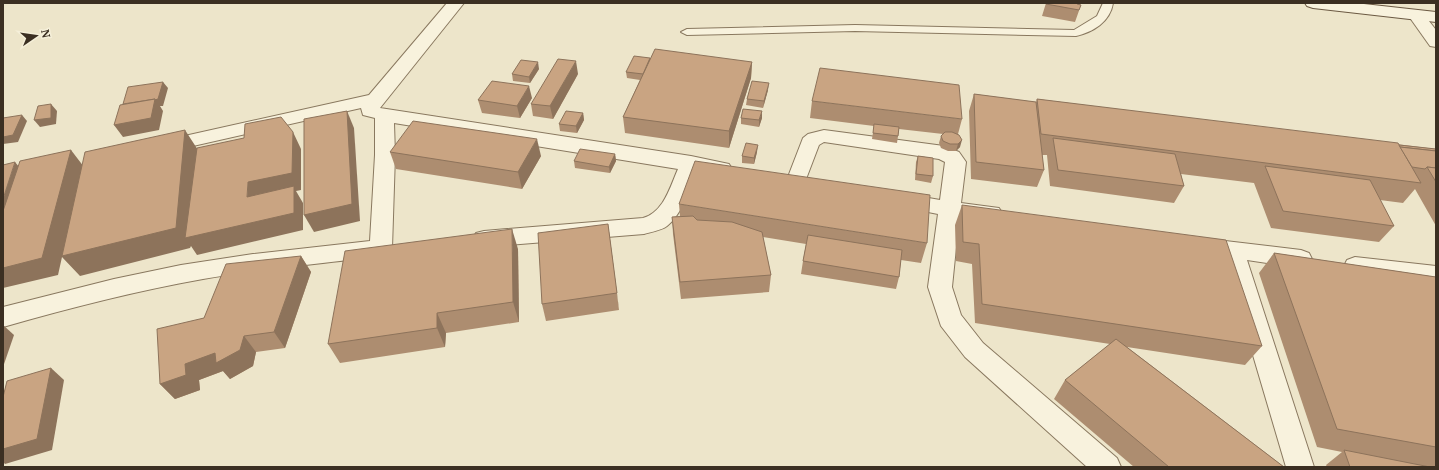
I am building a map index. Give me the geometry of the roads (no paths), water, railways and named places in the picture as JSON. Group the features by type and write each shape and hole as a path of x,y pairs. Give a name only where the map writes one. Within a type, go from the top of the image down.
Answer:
{"street":[{"path":"381,248 385,156 380,107 456,3"},
{"path":"1313,3 1436,17"},
{"path":"1416,15 1436,42"},
{"path":"143,151 380,107 743,173"},
{"path":"796,182 810,144 815,138 824,136 944,153 952,157 956,162 948,209 940,287 950,319 974,350 1107,467"},
{"path":"465,241 644,226 659,221 670,209 690,163"},
{"path":"773,178 819,186"},
{"path":"880,197 948,209 1010,215"},
{"path":"1179,242 1232,251 1436,275"},
{"path":"3,317 62,301 180,274 271,260 404,246"},
{"path":"1232,251 1300,467"}],"lane":[{"path":"687,32 856,28 1076,33 1099,23 1108,8 1108,3"}]}
